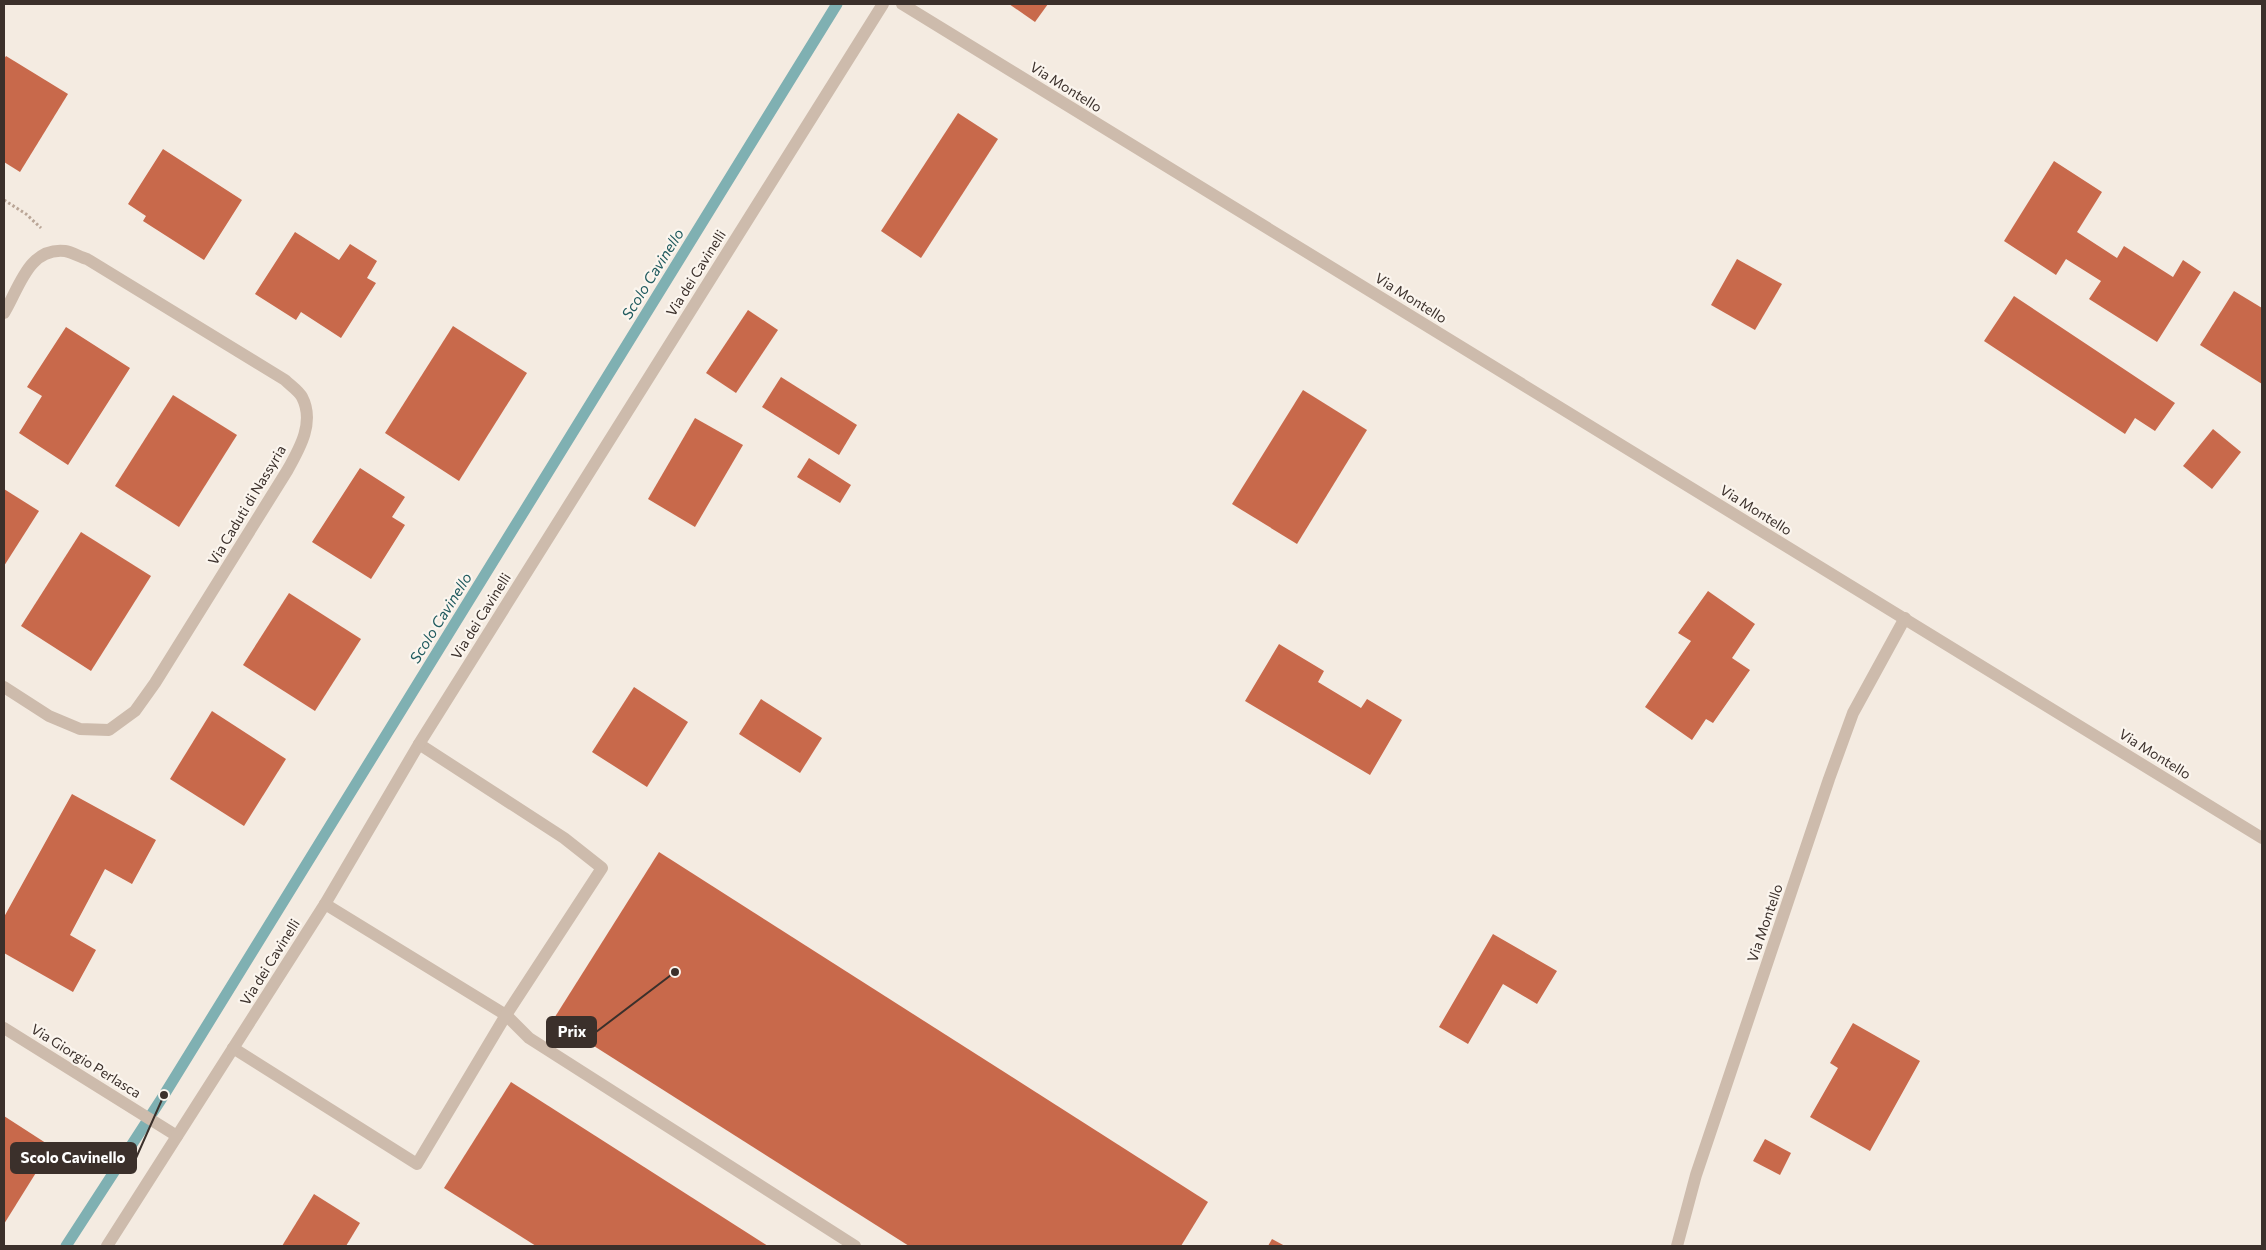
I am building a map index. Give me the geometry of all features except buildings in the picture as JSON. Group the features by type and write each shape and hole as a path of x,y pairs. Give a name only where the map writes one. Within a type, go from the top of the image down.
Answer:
{"street":[{"name":"Via dei Cavinelli","path":"107,1246 324,904 419,744 883,4"},
{"name":"Via Montello","path":"902,4 2262,838"},
{"name":"Via Caduti di Nassyria","path":"4,687 49,716 80,729 109,730 134,711 155,683 287,471 302,444 308,418 302,396 285,380 87,259 66,251 52,252"},
{"path":"4,313 27,268 40,257 52,252"},
{"name":"Via Montello","path":"1677,1246 1696,1175 1832,769 1853,713 1905,618"},
{"path":"233,1048 417,1164 506,1015 602,868 564,838 419,744"},
{"path":"324,904 506,1015 528,1038 855,1246"},
{"name":"Via Giorgio Perlasca","path":"4,1028 177,1136"}],"path":[{"path":"4,200 26,214 44,230 52,252"}],"waterway":[{"name":"Scolo Cavinello","path":"66,1246 164,1095 837,4"}],"place":[{"name":"Prix","path":"675,972"},
{"name":"Scolo Cavinello","path":"164,1095"}]}
